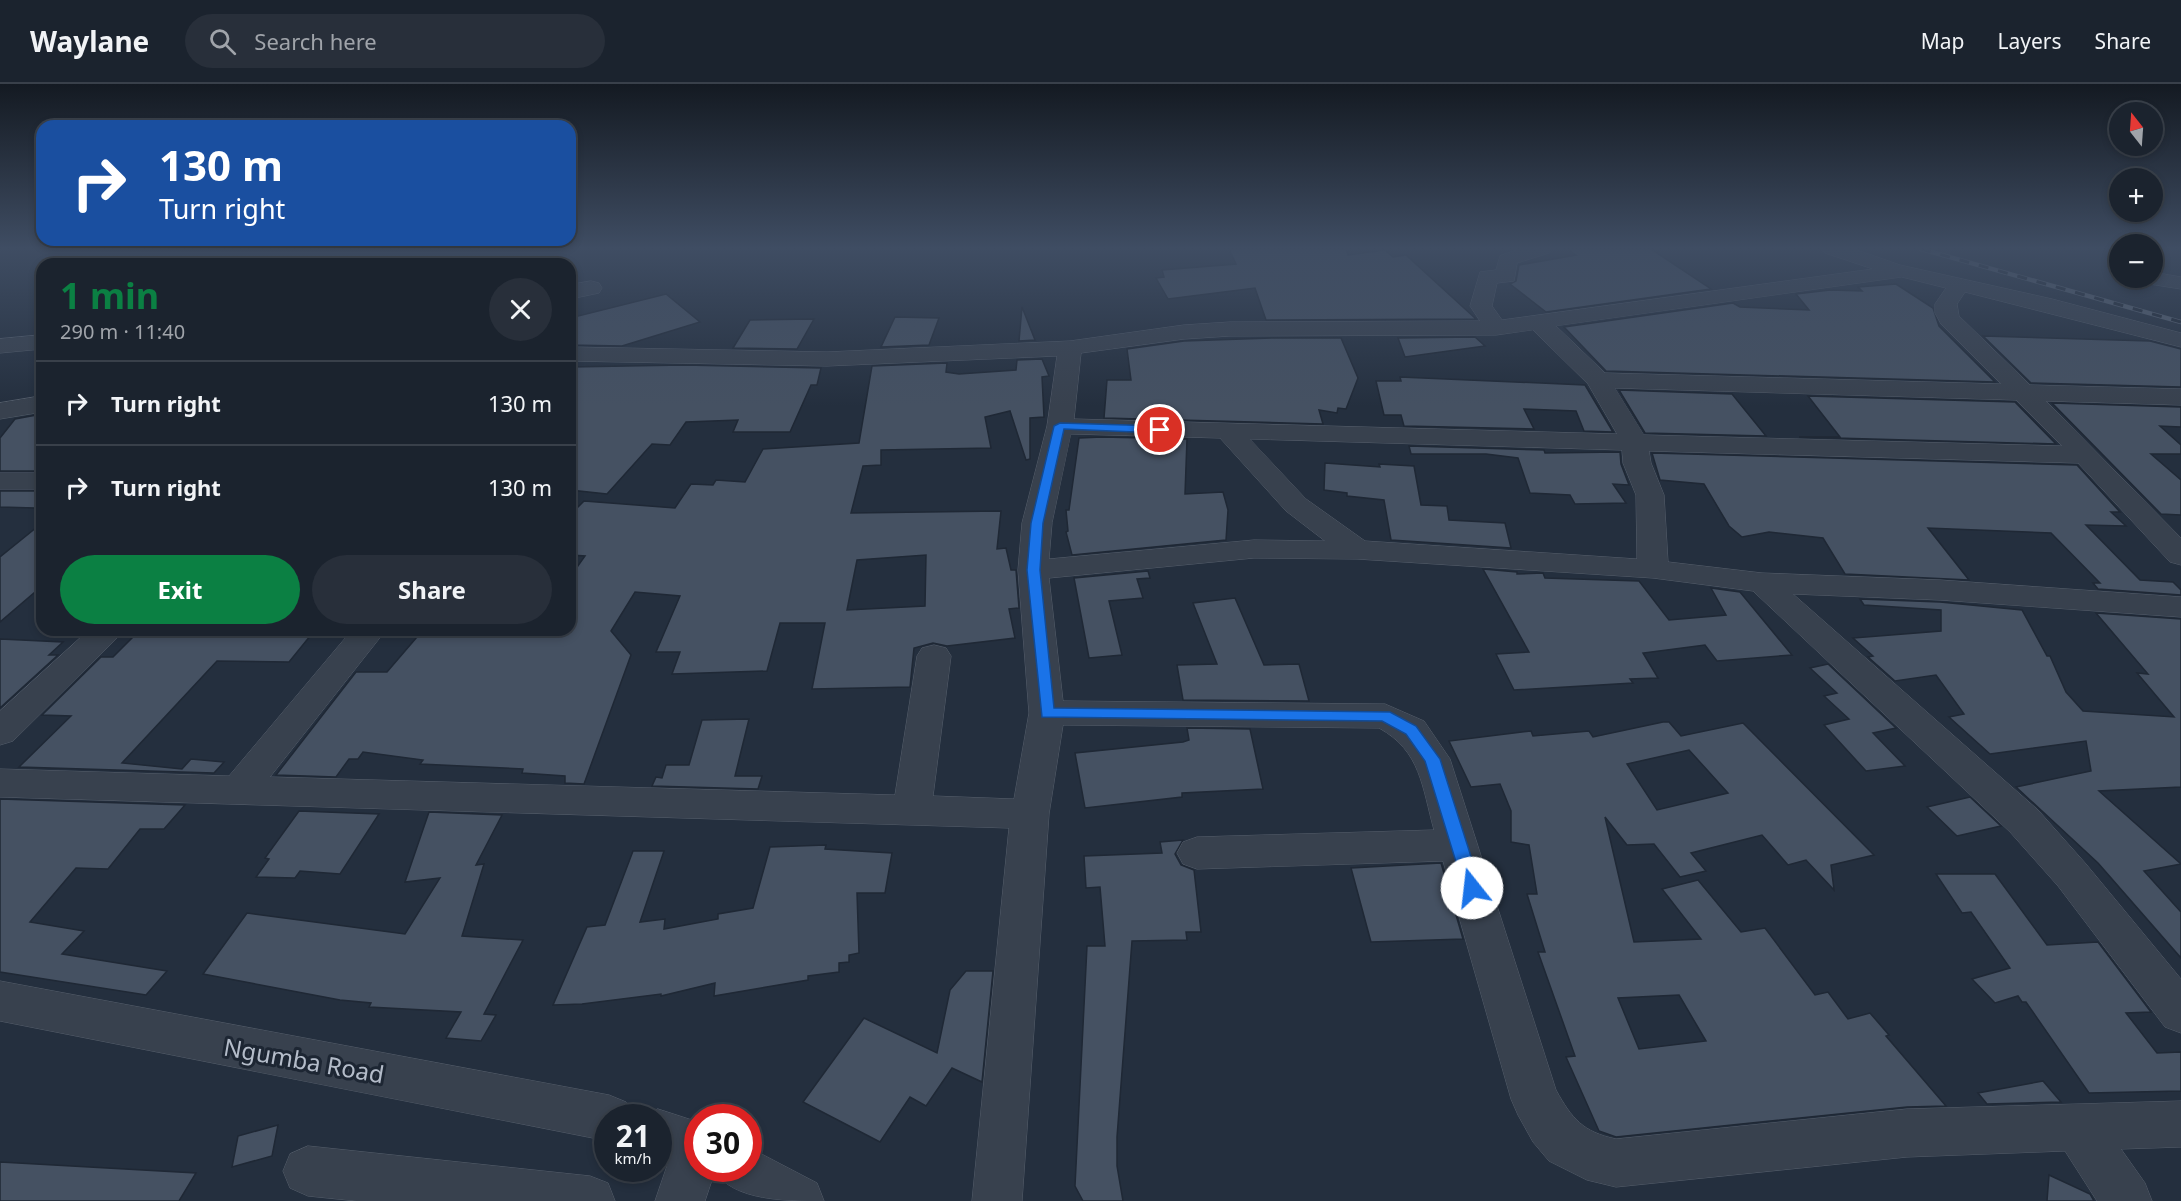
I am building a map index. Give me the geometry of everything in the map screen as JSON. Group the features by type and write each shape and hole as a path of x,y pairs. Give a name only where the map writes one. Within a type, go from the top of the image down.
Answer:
{"street":[{"path":"1482,301 1481,306 1496,328"},
{"path":"576,354 828,358 1070,348 1184,332 1230,329 1496,328 1687,301"},
{"path":"1946,301 1944,310 1949,319 2086,455 2181,556"},
{"path":"2028,301 2181,340"},
{"path":"1538,322 1598,380 1634,440 1637,463 1650,495 1653,569"},
{"path":"0,346 36,343"},
{"path":"997,1201 1030,814 1047,713 1033,570 1037,523 1060,426 1070,348"},
{"path":"1598,380 2181,397"},
{"path":"0,411 36,405"},
{"path":"1060,426 1228,432 1634,440 2086,455"},
{"path":"1228,432 1296,505 1357,550"},
{"path":"0,481 36,481"},
{"path":"1033,570 1254,549 1357,550 1653,569 1762,583 1940,590 2181,607"},
{"path":"1762,583 2024,820 2072,875 2181,1013"},
{"path":"0,732 103,636"},
{"path":"237,792 365,636"},
{"path":"912,810 934,657"},
{"path":"1047,713 1385,716 1411,730 1432,759 1460,845 1534,1099 1548,1123 1570,1149 1590,1159 1616,1163 1908,1133 2181,1124"},
{"path":"0,783 237,792 1030,814"},
{"path":"1197,852 1460,845"},
{"name":"Ngumba Road","path":"0,1001 594,1115"},
{"path":"2077,1127 2127,1201"},
{"path":"308,1171 487,1196 590,1201"},
{"path":"762,1181 799,1201"},
{"path":"680,1201 686,1182"}],"building":[{"path":"637,301 675,301 700,322 622,346 576,345 576,316"},
{"path":"1260,301 1456,301 1476,319 1266,320"},
{"path":"1532,301 1624,301 1546,312"},
{"path":"1802,301 1922,301 1933,308 1939,326 1995,382 1606,371 1564,327 1733,303 1740,307 1809,310"},
{"path":"1022,307 1035,340 1019,341"},
{"path":"895,317 939,318 929,345 881,347"},
{"path":"814,319 797,349 733,348 750,320"},
{"path":"1983,336 2150,341 2181,349 2181,387 2031,383"},
{"path":"1475,337 1485,346 1405,357 1398,338"},
{"path":"1341,338 1358,378 1346,409 1338,408 1337,413 1319,410 1323,424 1104,418 1107,380 1131,380 1127,349 1184,341"},
{"path":"1042,359 1049,376 1042,377 1044,417 1030,418 1030,459 1026,460 1010,411 985,417 991,448 881,450 881,465 863,466 851,513 1001,511 997,549 1006,548 1011,570 1016,570 1019,608 1009,609 1015,638 947,646 933,643 914,648 910,687 812,689 825,623 780,623 767,671 672,674 680,652 656,652 680,596 635,592 611,631 631,655 584,784 565,783 565,776 522,773 523,769 420,764 423,760 363,752 358,759 349,759 336,777 276,775 356,672 387,672 418,636 576,636 576,569 585,556 576,555 576,509 584,501 675,508 691,484 713,485 716,480 745,482 763,449 859,443 872,366 947,363 946,372 959,374 1016,370 1017,360","holes":["926,555 925,606 847,610 857,560"]},
{"path":"684,365 821,368 817,385 811,385 790,432 733,432 738,420 686,422 670,445 652,444 607,494 576,491 576,367"},
{"path":"1400,377 1585,385 1613,432 1584,431 1576,411 1524,409 1534,429 1404,426 1401,415 1384,415 1376,381 1401,381"},
{"path":"1619,390 1732,394 1766,436 1645,433"},
{"path":"1808,396 2015,402 2056,444 1799,437 1840,437"},
{"path":"2052,403 2181,407 2181,427 2160,426 2181,445 2181,454 2151,454 2181,480 2181,515 2161,514"},
{"path":"36,415 36,471 0,471 0,438 15,419"},
{"path":"1079,438 1187,439 1185,494 1223,492 1228,510 1226,540 1072,555 1066,532 1068,531 1066,510 1069,510"},
{"path":"1409,446 1544,450 1545,453 1620,452 1621,464 1629,485 1613,484 1626,503 1575,504 1570,495 1530,493 1518,458 1486,454 1411,454"},
{"path":"1652,453 2077,465 2120,512 2111,512 2126,526 2086,525 2140,580 2173,582 2181,590 2181,595 2098,589 2093,583 2100,583 2051,533 1928,528 1969,580 1845,574 1823,538 1769,532 1742,537 1729,526 1704,484 1660,480"},
{"path":"1325,463 1380,467 1379,464 1414,466 1421,505 1447,506 1449,520 1505,523 1511,548 1391,540 1384,500 1347,496 1347,493 1324,490"},
{"path":"0,491 36,491 35,508 0,507"},
{"path":"36,528 36,591 0,622 0,557"},
{"path":"1483,569 1517,572 1517,574 1543,573 1545,578 1639,581 1669,620 1726,615 1711,588 1740,592 1792,655 1717,661 1705,645 1643,653 1658,678 1630,679 1633,683 1514,690 1496,654 1529,652"},
{"path":"1148,571 1150,578 1137,579 1143,598 1109,601 1122,655 1089,658 1074,578"},
{"path":"1235,598 1264,665 1299,664 1309,701 1183,700 1177,665 1217,664 1193,603"},
{"path":"1860,599 1940,602 2022,610 2047,656 2050,656 2066,692 2083,711 2174,717 2137,673 2148,674 2096,613 2181,619 2181,787 2099,791 2181,864 2144,871 2181,912 2181,958 2098,863 2016,787 2091,771 2086,741 1990,754 1949,717 1964,714 1936,675 1895,681 1868,657 1873,656 1853,638 1941,631 1941,610 1864,605"},
{"path":"134,636 310,636 289,662 217,661 122,763 182,769 191,759 224,762 214,773 19,767 71,716 42,715 101,657 113,657"},
{"path":"0,639 63,642 49,655 58,655 0,708"},
{"path":"1828,664 1896,728 1873,733 1905,766 1866,771 1824,725 1849,719 1824,696 1837,693 1810,668"},
{"path":"749,719 735,776 762,776 758,789 652,786 656,777 662,778 666,765 689,765 702,720"},
{"path":"1663,722 1669,722 1681,736 1743,723 1874,855 1831,865 1834,890 1806,860 1788,865 1762,835 1691,853 1706,871 1680,877 1654,844 1627,845 1605,817 1634,942 1701,939 1662,889 1698,880 1741,932 1765,928 1815,995 1828,992 1848,1019 1870,1013 1889,1035 1886,1036 1946,1106 1907,1107 1616,1137 1599,1131 1566,1057 1575,1056 1538,952 1545,952 1527,894 1537,894 1529,845 1511,842 1511,811 1500,784 1471,787 1449,741 1531,731 1533,736 1589,731 1593,737","holes":["1689,750 1728,793 1657,810 1627,764","1679,995 1706,1041 1639,1049 1618,998"]},
{"path":"1187,728 1250,729 1263,789 1182,793 1182,797 1085,808 1075,753 1183,742 1189,740"},
{"path":"1970,797 2001,826 1957,836 1927,807"},
{"path":"0,799 185,805 164,829 140,829 108,869 76,868 30,922 84,931 62,954 167,971 146,995 0,972"},
{"path":"299,811 379,814 340,874 300,871 295,878 256,877 269,859 265,858"},
{"path":"429,812 502,815 476,865 484,864 462,936 523,940 484,1014 496,1015 481,1041 446,1038 461,1012 369,1007 371,1003 340,1000 203,974 247,913 405,934 440,878 405,882"},
{"path":"1183,840 1175,854 1181,865 1194,870 1201,932 1186,932 1187,940 1132,941 1117,1137 1117,1166 1123,1201 1083,1201 1075,1186 1087,946 1105,946 1100,887 1086,888 1084,856 1162,853 1160,842"},
{"path":"826,845 825,849 892,853 885,893 857,893 859,953 849,955 849,962 839,963 839,972 808,976 808,980 714,996 715,983 661,996 661,994 582,1004 553,1005 587,927 605,925 633,851 664,851 640,922 665,919 664,929 718,919 718,914 753,908 770,847"},
{"path":"1441,863 1463,939 1371,942 1351,868"},
{"path":"1936,874 1995,874 2047,945 2098,942 2151,1012 2126,1013 2157,1053 2181,1052 2181,1091 2089,1093 2026,1002 2022,1002 2018,996 1995,1003 1972,979 2010,968 1971,912 1962,913"},
{"path":"966,971 993,971 982,1082 952,1068 926,1106 910,1097 880,1142 803,1102 864,1018 937,1053 950,990"},
{"path":"2043,1081 2061,1102 1987,1104 1978,1093"},
{"path":"278,1125 272,1156 232,1167 238,1136"},
{"path":"0,1162 196,1173 179,1201 0,1201"},
{"path":"2049,1175 2090,1194 2094,1201 2047,1201"}],"railway":[{"path":"2107,301 2181,322"}],"route":[{"path":"1160,430 1060,426 1037,523 1033,570 1047,713 1385,716 1411,730 1432,759 1472,888"}]}
